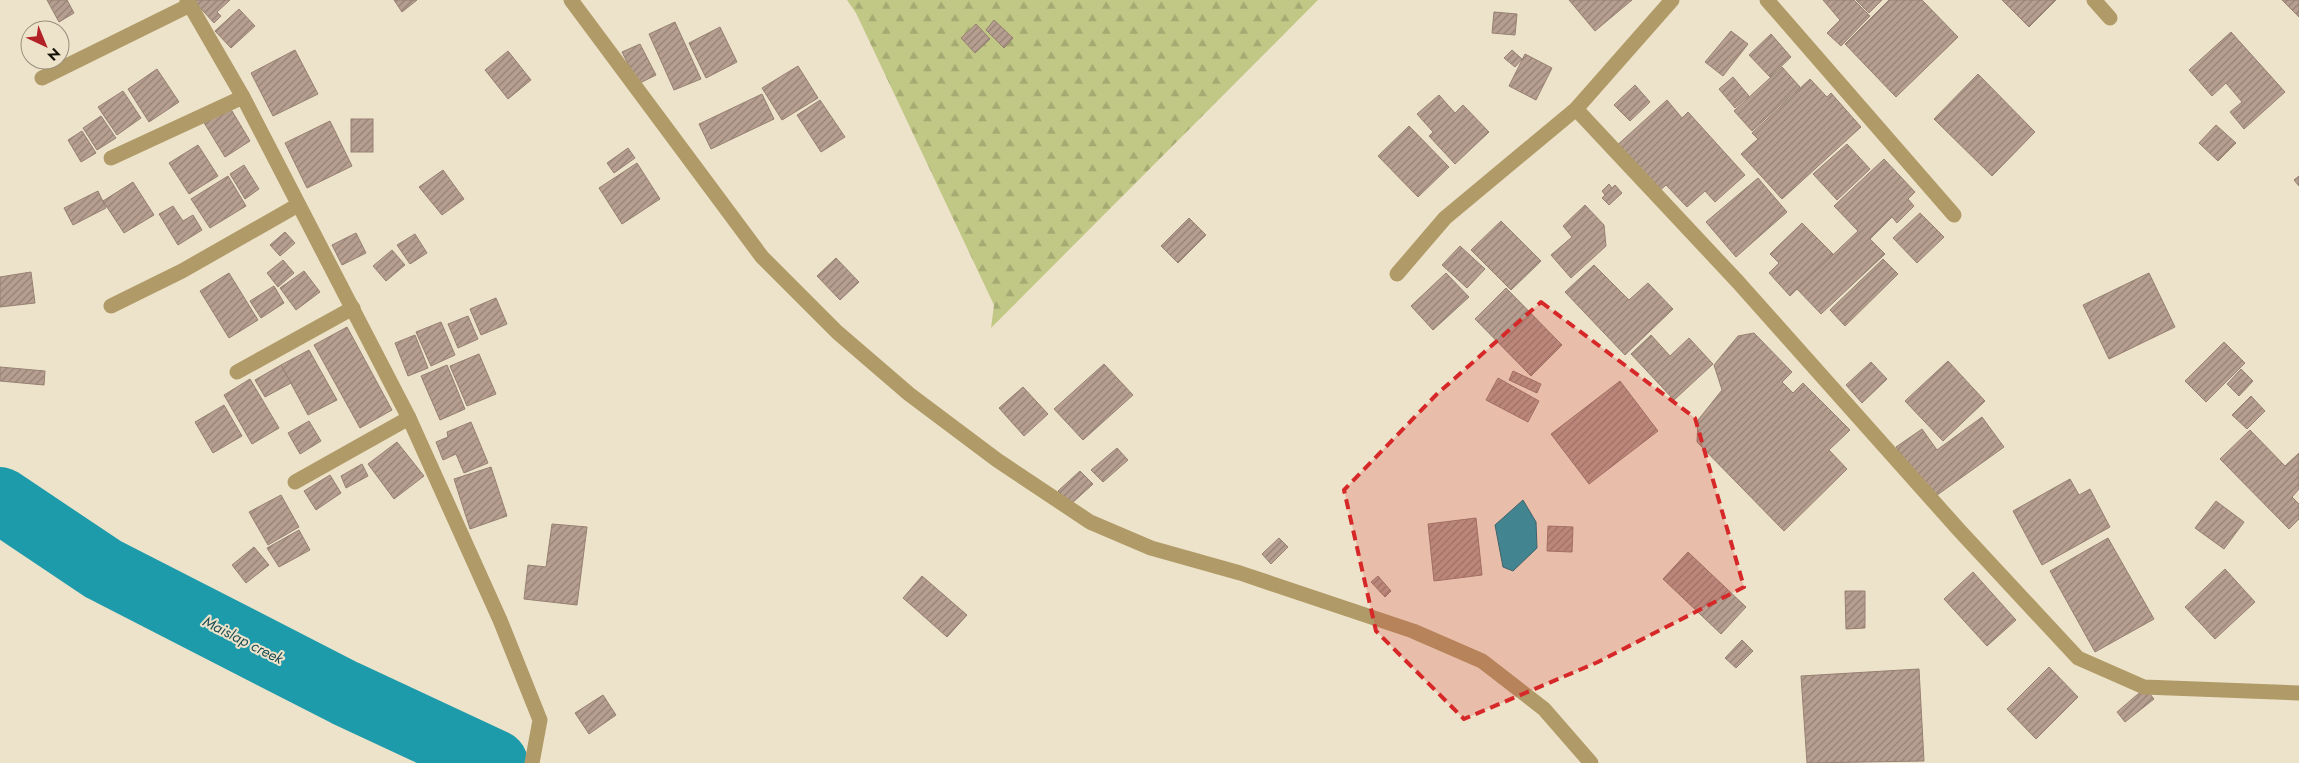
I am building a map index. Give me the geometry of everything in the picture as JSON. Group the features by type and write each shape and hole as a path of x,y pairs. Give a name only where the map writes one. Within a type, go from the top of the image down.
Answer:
{"street":[{"path":"571,0 762,257 837,332 909,394 997,460 1090,522 1152,548 1240,573 1413,631 1482,661 1544,709 1591,763"},
{"path":"1397,274 1444,218 1576,109 1672,0"},
{"path":"1767,0 1954,215"},
{"path":"2094,0 2110,18"},
{"path":"42,78 189,3 243,97 409,418 500,620 540,720 534,756"},
{"path":"111,158 243,97"},
{"path":"1576,109 1738,282 1959,530 2078,658 2144,687 2299,693"},
{"path":"111,306 182,271 298,205"},
{"path":"237,372 353,308"},
{"path":"295,482 409,418"}],"highlighted area":[{"path":"1541,302 1695,418 1744,587 1598,662 1464,719 1376,631 1344,490 1437,394"}],"green space":[{"path":"847,0 1318,0 991,328 994,305 856,13"}],"water":[{"path":"1523,500 1536,522 1537,548 1513,571 1503,567 1495,525"}],"building":[{"path":"47,0 67,0 74,13 62,20 58,20"},
{"path":"193,0 230,0 217,12 221,16 214,23"},
{"path":"394,0 417,0 402,12"},
{"path":"1569,0 1632,0 1595,31"},
{"path":"1823,0 1854,0 1870,16 1841,46 1827,33 1840,20"},
{"path":"1856,0 1882,0 1869,13"},
{"path":"1889,0 1922,0 1958,37 1896,97 1845,44"},
{"path":"2002,0 2056,0 2029,27"},
{"path":"2282,0 2299,0 2299,17"},
{"path":"239,9 255,26 231,48 215,31"},
{"path":"1494,12 1517,14 1515,35 1492,33"},
{"path":"994,20 1013,38 1004,48 986,30"},
{"path":"675,22 701,79 674,90 649,34"},
{"path":"976,24 990,39 975,53 961,38"},
{"path":"720,27 737,62 706,78 689,43"},
{"path":"1731,31 1748,44 1723,76 1705,62"},
{"path":"2231,32 2285,92 2244,129 2230,112 2242,102 2226,83 2212,96 2189,70"},
{"path":"1771,34 1791,57 1770,77 1749,55"},
{"path":"640,44 656,75 638,84 622,52"},
{"path":"295,50 318,94 273,116 251,73"},
{"path":"1512,50 1522,59 1515,67 1504,58"},
{"path":"508,51 531,80 508,99 485,70"},
{"path":"1525,54 1552,68 1536,100 1509,86"},
{"path":"798,66 818,98 782,120 762,88"},
{"path":"1782,67 1800,87 1752,131 1734,111"},
{"path":"157,69 179,102 149,122 128,89"},
{"path":"1978,74 2035,132 1992,176 1934,119"},
{"path":"1733,77 1749,96 1735,108 1719,89"},
{"path":"1810,79 1827,97 1831,93 1861,127 1782,199 1741,154 1758,139 1752,133"},
{"path":"1635,85 1650,102 1630,121 1614,105"},
{"path":"123,91 141,118 117,135 98,107"},
{"path":"762,94 774,119 711,149 699,124"},
{"path":"1439,95 1455,113 1463,105 1489,132 1455,164 1429,136 1433,132 1417,114"},
{"path":"820,100 845,137 821,152 797,115"},
{"path":"1667,100 1682,118 1688,112 1745,175 1715,202 1705,191 1687,207 1666,185 1656,194 1614,148"},
{"path":"229,106 250,141 225,157 203,121"},
{"path":"101,116 116,138 97,150 83,128"},
{"path":"351,119 373,119 373,152 351,152"},
{"path":"330,121 352,166 307,188 285,143"},
{"path":"2216,125 2236,143 2218,161 2199,143"},
{"path":"1409,126 1449,167 1418,197 1378,156"},
{"path":"82,131 96,153 81,162 68,140"},
{"path":"1847,144 1870,169 1837,200 1813,174"},
{"path":"198,145 218,176 189,194 169,163"},
{"path":"628,148 635,158 614,173 607,163"},
{"path":"1884,159 1915,192 1908,199 1914,206 1897,223 1892,217 1870,239 1885,254 1821,314 1797,289 1858,231 1834,206"},
{"path":"637,163 660,199 622,224 599,188"},
{"path":"244,165 259,189 245,199 230,174"},
{"path":"443,170 464,199 442,215 419,187"},
{"path":"228,176 246,206 210,228 191,199"},
{"path":"2299,176 2299,186 2294,180"},
{"path":"1758,178 1787,212 1736,257 1706,222"},
{"path":"133,182 154,215 124,233 103,201"},
{"path":"1609,184 1612,188 1615,185 1622,193 1609,205 1602,198 1605,195 1602,191"},
{"path":"98,191 106,208 73,225 64,208"},
{"path":"1585,205 1604,225 1606,246 1571,278 1551,255 1572,237 1563,226"},
{"path":"173,206 183,221 193,215 202,230 178,245 159,214"},
{"path":"1920,213 1944,237 1917,263 1893,238"},
{"path":"1189,218 1206,235 1178,263 1161,246"},
{"path":"1501,221 1541,261 1511,290 1471,250"},
{"path":"1802,223 1833,254 1790,296 1769,273 1779,263 1770,254"},
{"path":"285,232 295,243 280,256 270,245"},
{"path":"356,233 366,253 342,265 332,245"},
{"path":"415,234 427,253 410,264 397,245"},
{"path":"1460,246 1485,269 1467,288 1442,265"},
{"path":"392,250 405,265 386,281 373,266"},
{"path":"836,258 859,282 840,300 817,276"},
{"path":"1883,259 1898,274 1845,326 1830,310"},
{"path":"283,260 294,273 278,287 267,273"},
{"path":"1594,265 1629,300 1648,283 1673,309 1625,355 1565,292"},
{"path":"304,271 320,292 296,310 280,288"},
{"path":"31,272 35,303 0,307 0,277"},
{"path":"229,273 258,320 229,338 200,291"},
{"path":"1446,273 1469,297 1433,330 1411,306"},
{"path":"2149,273 2175,327 2109,359 2083,305"},
{"path":"274,286 284,303 261,318 250,301"},
{"path":"1506,288 1562,345 1531,376 1475,319"},
{"path":"496,298 507,324 481,335 470,309"},
{"path":"468,316 478,339 458,348 448,324"},
{"path":"441,322 455,355 431,366 416,332"},
{"path":"347,327 392,410 360,428 314,345"},
{"path":"1754,333 1792,372 1782,382 1793,393 1803,383 1850,430 1829,450 1847,469 1784,531 1697,442 1698,420 1722,390 1714,365 1738,336"},
{"path":"415,335 428,368 408,376 395,343"},
{"path":"1651,335 1670,356 1689,338 1713,364 1674,400 1631,354"},
{"path":"2224,342 2245,363 2206,402 2185,381"},
{"path":"309,350 337,400 308,415 281,365"},
{"path":"479,354 496,394 467,406 450,366"},
{"path":"1948,361 1985,401 1943,441 1905,401"},
{"path":"1871,362 1887,379 1862,403 1846,385"},
{"path":"1104,364 1133,395 1083,440 1054,409"},
{"path":"281,365 291,383 265,397 255,380"},
{"path":"447,365 465,409 440,420 421,376"},
{"path":"0,367 45,371 44,385 0,381"},
{"path":"2241,369 2253,381 2239,396 2227,384"},
{"path":"1513,371 1541,384 1537,393 1509,380"},
{"path":"1498,378 1539,401 1528,422 1486,400"},
{"path":"250,379 279,428 252,444 224,395"},
{"path":"1620,381 1658,431 1589,484 1551,434"},
{"path":"1023,387 1048,414 1024,436 999,408"},
{"path":"2251,396 2265,411 2247,429 2232,415"},
{"path":"224,405 242,436 213,453 195,422"},
{"path":"1982,417 2004,447 1933,498 1896,447 1922,429 1937,450"},
{"path":"309,421 321,441 300,454 288,433"},
{"path":"471,422 488,463 464,473 456,454 443,460 436,442 448,437 447,432"},
{"path":"2250,430 2285,466 2299,453 2299,489 2292,497 2299,504 2299,519 2289,529 2220,459"},
{"path":"397,442 424,476 394,499 368,464"},
{"path":"1117,448 1128,460 1103,482 1091,470"},
{"path":"362,464 368,476 346,488 341,476"},
{"path":"491,467 507,516 470,529 454,479"},
{"path":"1080,471 1093,484 1071,504 1058,491"},
{"path":"330,475 341,493 316,510 304,491"},
{"path":"2070,479 2079,495 2090,489 2110,527 2042,565 2013,511"},
{"path":"281,495 299,527 268,545 249,512"},
{"path":"2216,501 2244,522 2224,549 2195,528"},
{"path":"1476,518 1482,575 1434,581 1428,524"},
{"path":"552,524 587,527 577,605 524,599 528,565 546,567"},
{"path":"1548,526 1573,527 1572,552 1547,551"},
{"path":"299,530 310,550 279,567 267,548"},
{"path":"1279,538 1288,547 1271,564 1262,554"},
{"path":"2108,538 2154,619 2095,652 2050,571"},
{"path":"254,547 269,565 246,583 232,565"},
{"path":"1688,552 1746,607 1721,634 1663,579"},
{"path":"2225,569 2255,602 2215,639 2185,607"},
{"path":"1973,572 2016,620 1987,646 1944,599"},
{"path":"922,576 967,615 947,637 903,598"},
{"path":"1378,576 1391,591 1385,597 1371,582"},
{"path":"1845,591 1865,591 1865,628 1846,629"},
{"path":"1742,640 1753,651 1736,668 1725,658"},
{"path":"2049,667 2078,697 2036,739 2007,709"},
{"path":"1919,669 1924,761 1807,763 1801,676"},
{"path":"2145,688 2154,699 2125,722 2117,712"},
{"path":"603,695 616,715 589,734 575,713"}],"waterway":[{"name":"Maislap creek","path":"0,500 103,569 345,693 495,763"}]}
